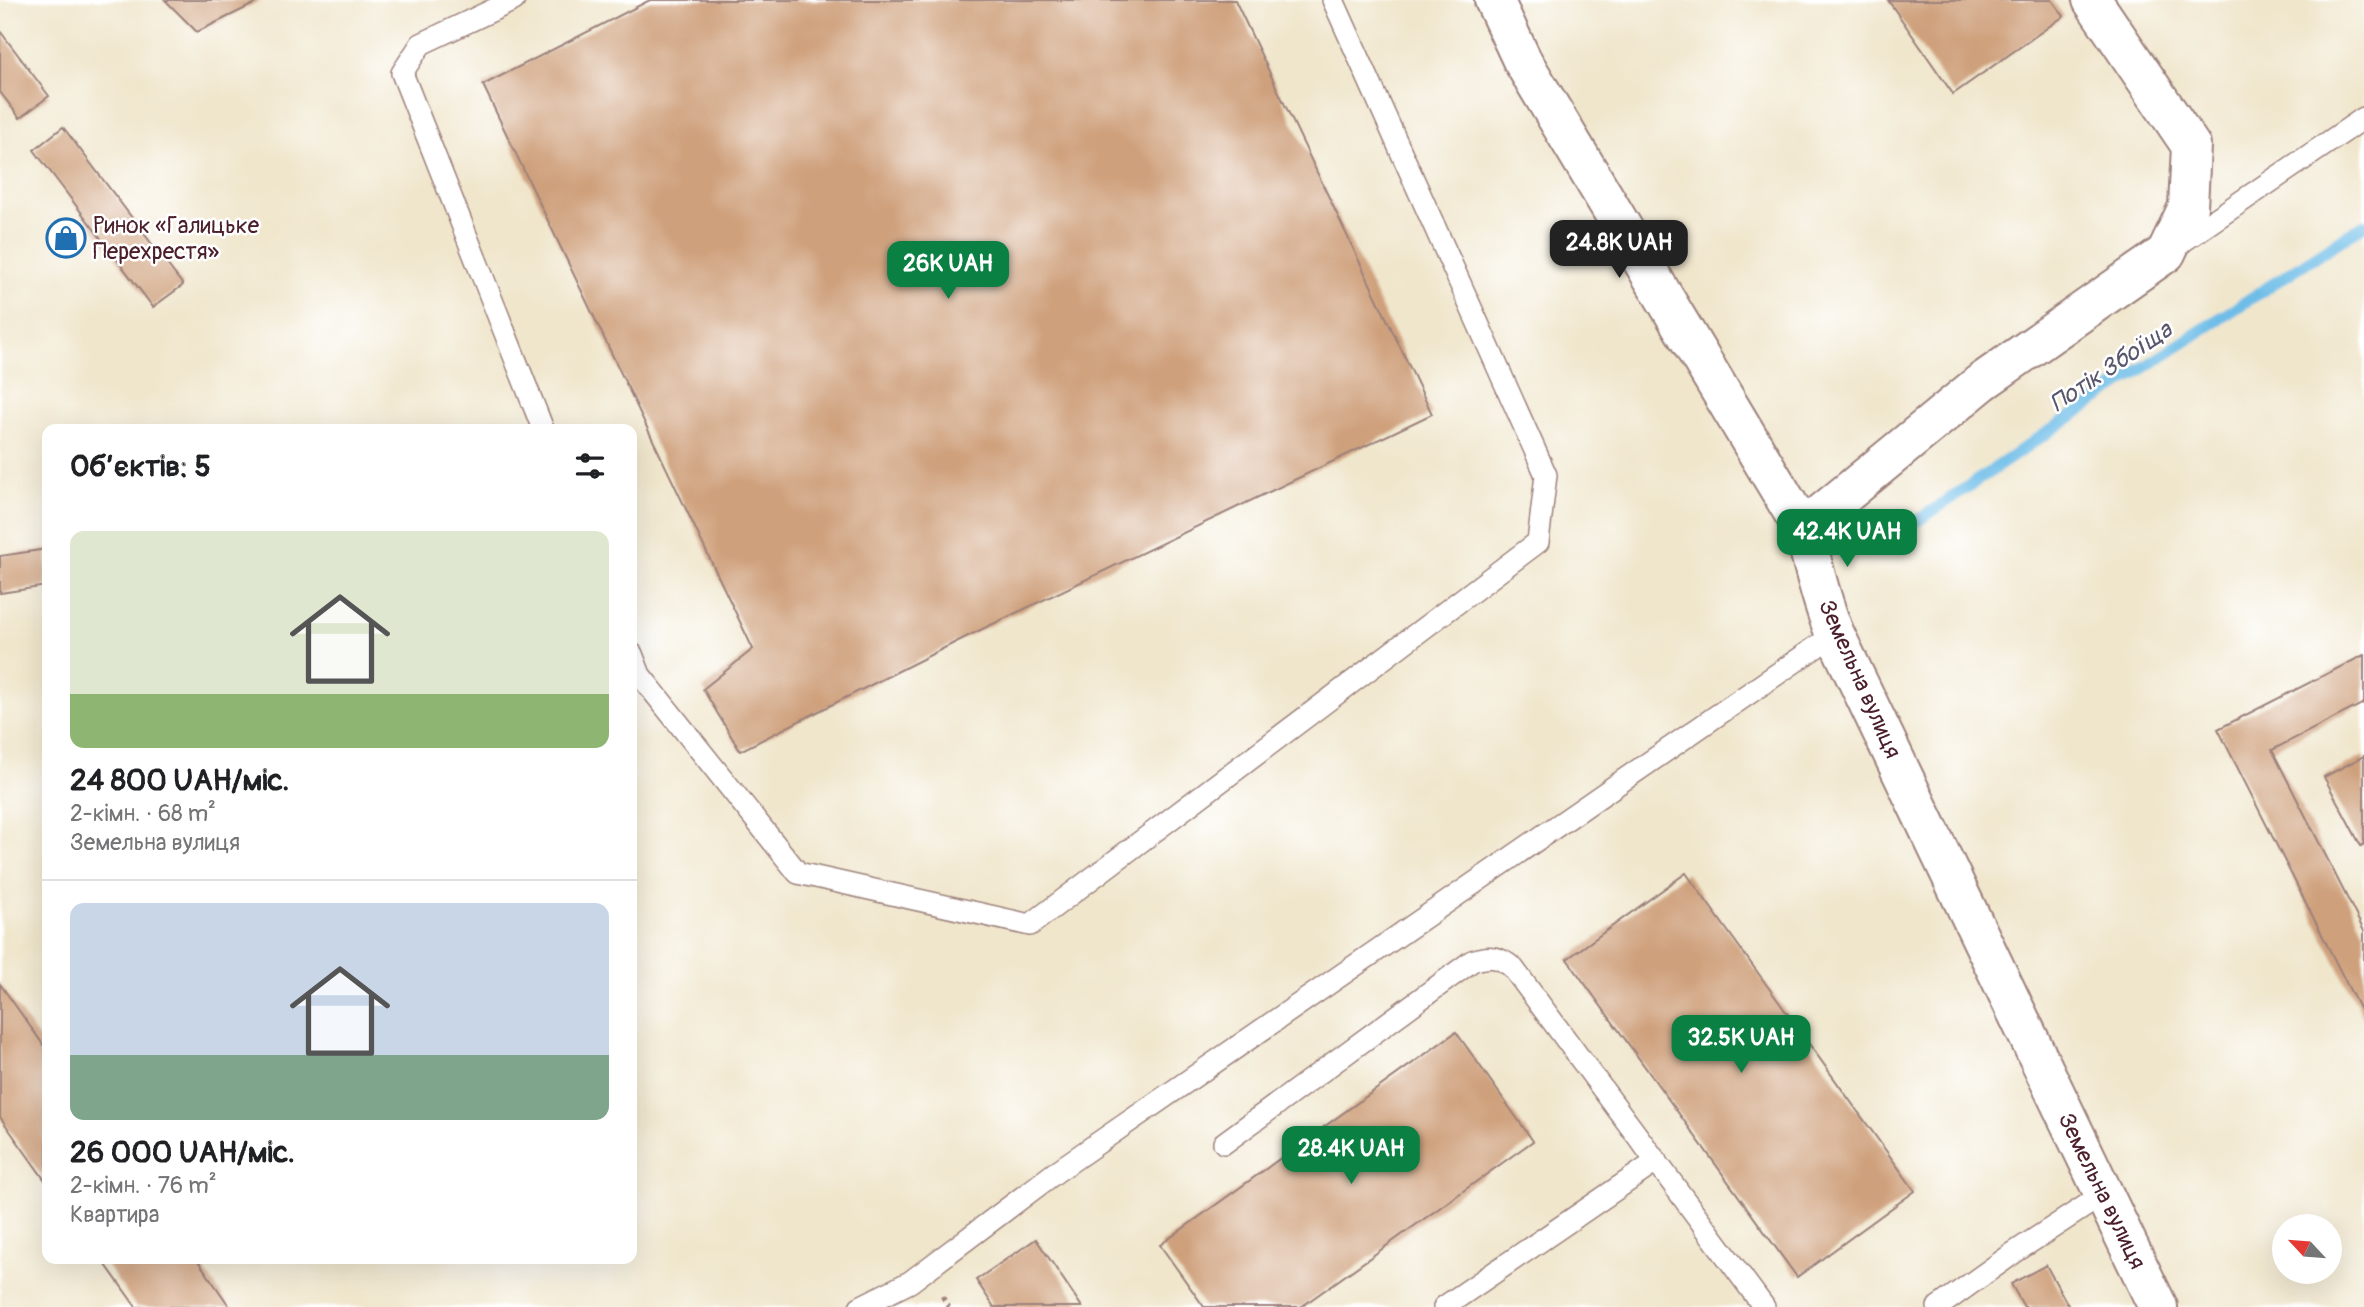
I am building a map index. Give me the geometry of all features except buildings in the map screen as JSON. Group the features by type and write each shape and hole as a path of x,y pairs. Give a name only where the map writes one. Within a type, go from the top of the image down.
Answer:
{"street":[{"name":"Земельна вулиця","path":"1494,0 1522,60 1803,528 1824,609 1835,634 2158,1307"},
{"path":"1803,528 1982,382 2166,253 2188,207 2191,146 2092,0"}],"lane":[{"path":"514,0 421,44 402,73 541,424"},
{"path":"637,667 640,675 798,873 1030,925 1538,542 1546,475 1333,0"},
{"path":"2166,253 2364,118"},
{"path":"860,1307 910,1282 1056,1172 1835,634"},
{"path":"1224,1143 1472,961 1486,956 1501,958 1513,968 1764,1307"},
{"path":"1444,1307 1657,1161"},
{"path":"1938,1307 2015,1252 2104,1194"}],"waterway":[{"name":"Потік Збоїща","path":"1882,545 2125,380 2364,225"}],"place":[{"name":"Ринок «Галицьке Перехрестя»","path":"66,238"}]}
